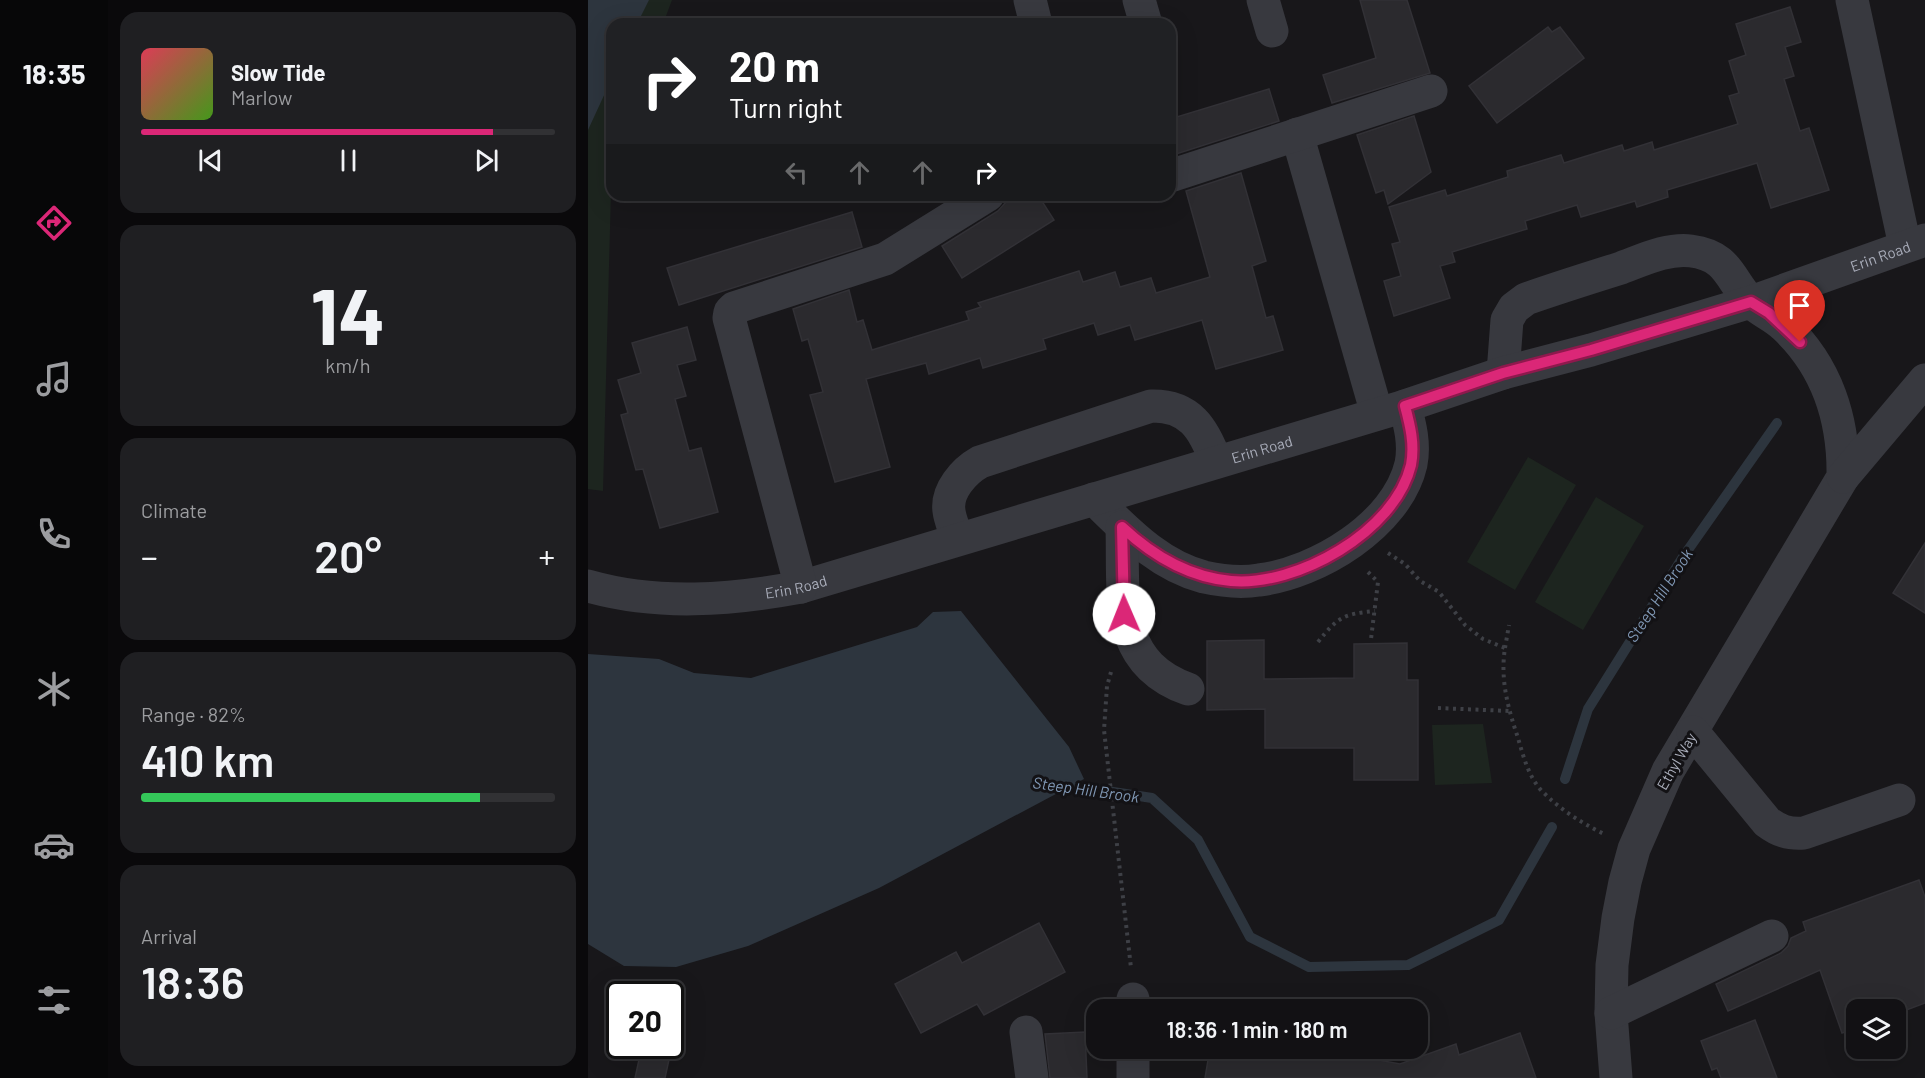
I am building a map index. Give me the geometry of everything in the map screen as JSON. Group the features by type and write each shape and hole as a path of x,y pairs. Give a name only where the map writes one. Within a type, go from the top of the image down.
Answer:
{"street":[{"path":"1030,0 1034,18"},
{"path":"1139,0 1144,18"},
{"path":"1263,0 1272,32"},
{"path":"1852,0 1915,243"},
{"path":"1176,174 1431,91"},
{"path":"1094,499 1152,552 1176,566 1204,577 1239,581 1260,580 1307,567 1332,555 1360,535 1386,512 1396,499 1411,464 1412,431 1391,410 1297,134"},
{"path":"801,587 729,318 730,312 734,308 885,259 978,201"},
{"name":"Erin Road","path":"588,586 606,591 690,600 753,596 801,587 1391,410 1503,373 1591,350 1751,302 1915,243"},
{"path":"1503,373 1507,320 1514,308 1526,299 1674,250 1704,254 1729,270 1751,302 1769,313 1800,342 1826,383 1834,405 1843,450 1843,477"},
{"name":"Ethyl Way","path":"1616,1078 1611,1013 1612,965 1625,882 1634,849 1649,811 1668,771 1843,477 1925,380"},
{"path":"957,539 948,510 950,499 962,477 970,468 980,462 1151,405 1176,409 1191,418 1209,442 1216,462"},
{"path":"1122,527 1124,614 1132,640 1142,656 1161,677 1188,689"},
{"path":"1693,732 1767,822 1777,830 1790,834 1804,833 1899,800"},
{"path":"1611,1013 1772,936"},
{"path":"1026,1032 1032,1078"},
{"path":"1133,1059 1133,1078"}],"path":[{"path":"1360,535 1405,564 1420,580 1439,592 1465,626 1483,639 1505,648"},
{"path":"1371,639 1377,579"},
{"path":"1318,642 1337,621 1346,615 1375,611"},
{"path":"1509,625 1502,670 1509,711 1524,758 1541,789 1569,815"},
{"path":"1132,640 1125,644 1118,654 1107,686 1104,730 1130,954 1133,999"},
{"path":"1438,708 1509,711"}],"shaded area":[{"path":"588,0 672,0 665,18 606,18 606,201 611,201 603,491 588,489"},
{"path":"588,0 649,0 640,18 606,18 606,91 588,130"},
{"path":"1528,457 1576,485 1515,590 1467,562"},
{"path":"1596,497 1644,526 1583,630 1535,602"},
{"path":"961,611 1069,747 1084,779 879,888 748,946 676,967 624,966 588,944 588,654 659,659 694,673 751,678 917,627 933,612"},
{"path":"1483,724 1492,783 1435,785 1432,725"}],"building":[{"path":"1360,0 1407,0 1430,73 1332,103 1323,75 1376,58"},
{"path":"1790,7 1801,42 1785,47 1794,76 1784,79 1800,131 1809,128 1829,190 1771,208 1757,163 1667,190 1668,197 1637,207 1635,201 1581,217 1577,205 1525,221 1527,229 1452,252 1455,262 1440,266 1450,298 1394,316 1384,281 1401,276 1392,244 1400,242 1389,207 1445,190 1447,196 1508,177 1507,171 1561,155 1564,163 1622,145 1624,151 1652,142 1654,150 1738,124 1729,96 1739,93 1729,61 1746,55 1736,24"},
{"path":"1548,27 1552,32 1560,27 1584,58 1497,123 1469,86"},
{"path":"1269,89 1279,121 1176,154 1176,117"},
{"path":"1414,116 1431,172 1388,204 1384,190 1376,193 1357,135"},
{"path":"1241,173 1266,261 1252,266 1266,318 1273,316 1283,350 1216,369 1202,320 1135,340 1130,325 1098,335 1094,323 1043,339 1046,349 983,368 980,358 929,374 926,363 866,379 890,467 835,482 810,395 823,392 808,339 802,341 793,309 849,290 857,322 863,320 872,350 969,320 966,312 981,307 978,303 1079,271 1083,282 1115,272 1120,287 1151,278 1156,293 1210,277 1186,191"},
{"path":"1008,201 1042,201 1054,220 962,278 942,246 998,211"},
{"path":"852,212 862,247 679,305 667,268"},
{"path":"687,327 696,360 677,365 686,396 675,399 689,451 701,448 718,512 660,528 643,469 636,470 621,415 628,413 618,380 641,373 632,343"},
{"path":"1925,543 1925,613 1893,593"},
{"path":"1264,640 1264,679 1354,678 1354,644 1407,643 1407,680 1418,680 1418,780 1354,780 1354,748 1265,748 1265,709 1207,710 1207,641"},
{"path":"1919,880 1925,897 1925,1003 1906,1010 1906,999 1846,999 1846,1032 1842,1033 1820,970 1728,1011 1716,984 1781,953 1788,946 1791,938 1806,931 1803,922"},
{"path":"1039,923 1065,972 984,1015 977,1004 921,1033 895,984 956,952 962,963"},
{"path":"1755,1020 1777,1078 1721,1078 1717,1068 1712,1070 1701,1041"},
{"path":"1085,1032 1087,1078 1050,1078 1045,1034"},
{"path":"1520,1033 1536,1078 1205,1078 1208,1059 1373,1059 1400,1064 1414,1059 1428,1059 1428,1054 1456,1044 1459,1055"},
{"path":"639,1059 669,1059 665,1078 635,1078"}],"waterway":[{"name":"Steep Hill Brook","path":"1565,779 1588,709 1683,557 1777,423"},
{"name":"Steep Hill Brook","path":"1061,784 1152,798 1198,840 1250,937 1309,967 1408,965 1499,920 1552,827"}],"route":[{"path":"1124,614 1122,527 1152,552 1176,566 1204,577 1231,581 1260,580 1280,576 1307,567 1355,540 1386,512 1396,499 1411,464 1412,431 1405,406 1503,373 1591,350 1751,302 1769,313 1800,342"}]}
